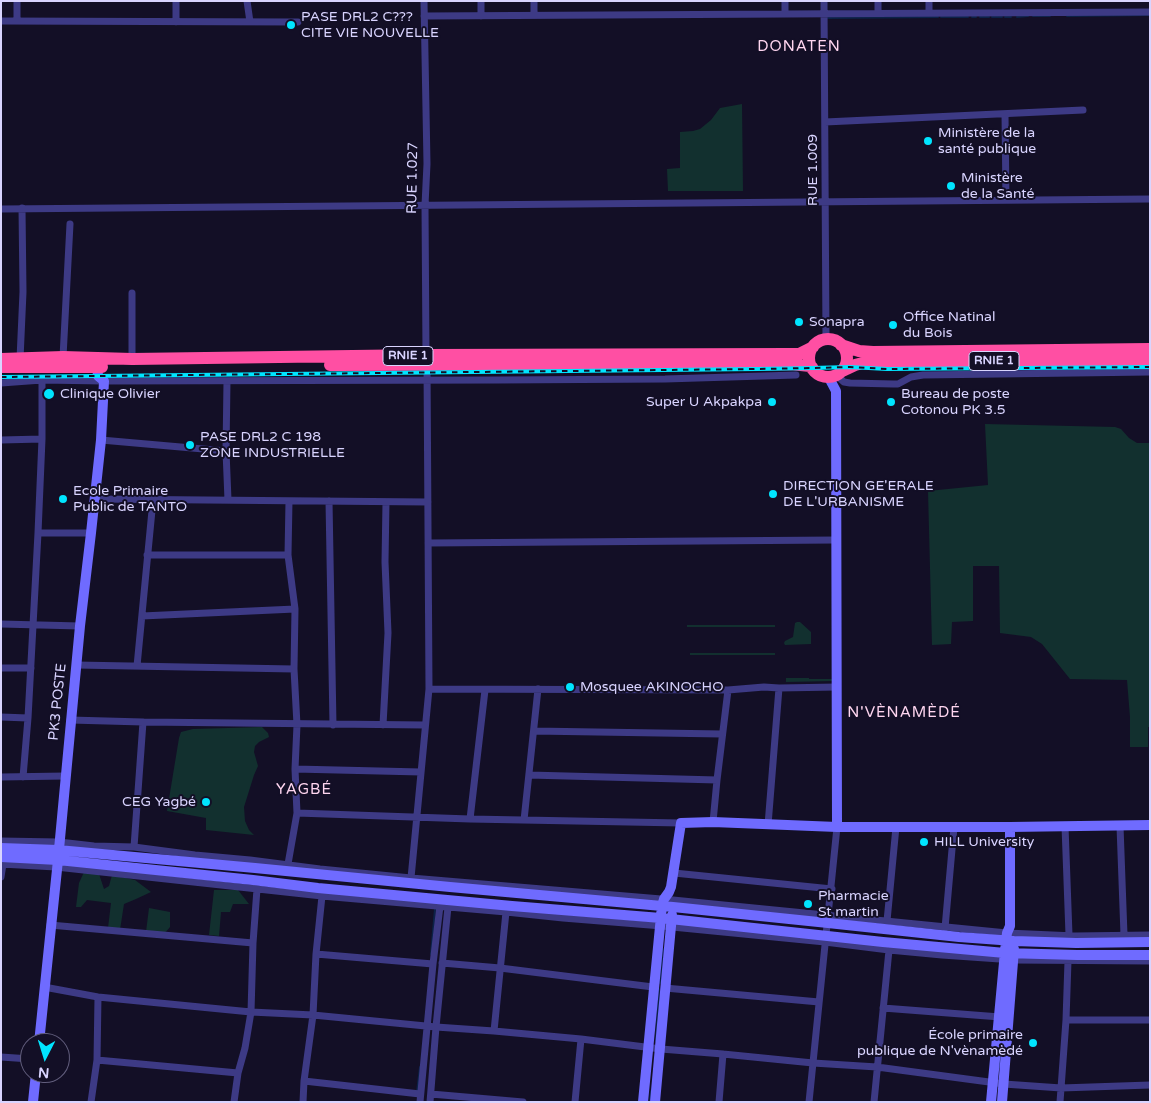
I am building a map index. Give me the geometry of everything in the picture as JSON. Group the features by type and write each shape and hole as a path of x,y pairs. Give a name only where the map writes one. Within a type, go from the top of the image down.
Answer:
{"highway":[{"name":"RNIE 1","path":"1,367 98,367 799,354 826,339 834,340 841,345 859,351 873,352 1150,349"},
{"path":"835,374 844,368 846,360 846,352 841,345"},
{"path":"812,367 809,357 813,347"},
{"name":"RNIE 1","path":"1,358 791,364 810,366 818,374 835,374 866,362 1150,360"}],"street":[{"path":"17,1 17,22"},
{"path":"176,1 176,22"},
{"path":"247,1 250,22"},
{"name":"RUE 1.027","path":"411,878 429,689 425,205 427,164 424,1"},
{"path":"481,1 481,16"},
{"path":"534,1 534,15"},
{"path":"785,1 785,14"},
{"name":"RUE 1.009","path":"824,1 826,339"},
{"path":"878,1 878,13"},
{"path":"929,1 929,13"},
{"path":"424,16 1150,12"},
{"path":"1,22 298,22"},
{"path":"825,122 1083,110"},
{"path":"1005,114 1006,200"},
{"path":"1,209 1150,199"},
{"path":"20,359 23,292 22,208"},
{"path":"64,357 70,224"},
{"path":"132,293 132,359"},
{"name":"PK3 POSTE","path":"40,1033 70,720 101,440 104,381 98,376 98,367"},
{"path":"835,374 844,382 893,384 903,382 911,377 923,375 1150,372"},
{"path":"809,1102 837,827 835,374"},
{"path":"1,383 42,380 645,379 796,375"},
{"path":"23,778 38,533 42,439 42,380"},
{"path":"227,381 226,451 228,500"},
{"path":"1,440 42,439"},
{"path":"101,440 226,451"},
{"path":"95,499 428,502"},
{"path":"137,666 153,500"},
{"path":"288,864 297,813 295,768 297,725 294,669 295,609 288,555 289,501"},
{"path":"329,501 333,724"},
{"path":"383,725 388,633 385,562 386,502"},
{"path":"38,533 91,533"},
{"path":"428,543 836,540"},
{"path":"147,555 288,555"},
{"path":"142,616 295,609"},
{"path":"1,624 80,626"},
{"path":"76,665 294,669"},
{"path":"1,668 31,668"},
{"path":"429,689 728,690 764,687 837,687"},
{"path":"768,825 780,688"},
{"path":"524,820 538,689"},
{"path":"470,819 485,690"},
{"path":"713,822 728,690"},
{"path":"1,718 28,718"},
{"path":"70,720 297,725 425,725"},
{"path":"134,847 143,722"},
{"path":"534,731 722,734"},
{"path":"295,768 421,772"},
{"path":"529,775 717,780"},
{"path":"1,777 65,776"},
{"path":"297,813 417,818 713,822 837,827 1150,825"},
{"path":"655,1102 666,988 668,901 681,823"},
{"path":"1065,826 1069,935"},
{"path":"1120,826 1124,936"},
{"path":"887,921 896,827"},
{"path":"945,928 954,827"},
{"path":"991,1102 999,1084 1009,956 1010,827"},
{"path":"1,841 58,855 258,889 563,918 666,923"},
{"path":"1,877 2,862 58,855 94,846 134,847 411,878 668,901 829,919 959,937 1010,935 1124,936 1150,934"},
{"path":"1,848 318,888 512,906 666,923 883,942 1068,961 1150,962"},
{"path":"58,855 450,887 668,901"},
{"path":"674,873 832,889"},
{"path":"234,1102 251,1012 253,943 258,889"},
{"path":"303,1102 313,1015 316,954 322,896"},
{"path":"304,1081 420,1098 440,906"},
{"path":"448,907 431,1098 524,1102"},
{"path":"494,1031 506,912"},
{"path":"829,919 887,921 1076,943 1150,942"},
{"path":"643,1102 653,987 666,923"},
{"path":"50,925 253,943"},
{"path":"826,938 889,950 1009,956 1150,955"},
{"path":"874,1102 889,950"},
{"path":"316,954 433,964"},
{"path":"1002,1102 999,1084 1000,1018 1009,956"},
{"path":"1060,1102 1068,961"},
{"path":"442,963 500,968 653,987"},
{"path":"44,987 98,997 251,1012 313,1015 581,1039 648,1048 877,1067 999,1084 1061,1088 1150,1085"},
{"path":"666,988 819,1002"},
{"path":"91,1102 97,1060 98,997"},
{"path":"882,1008 1000,1018"},
{"path":"1066,1020 1150,1020"},
{"path":"575,1102 581,1039"},
{"path":"719,1102 723,1054"},
{"path":"1,1057 20,1058"},
{"path":"97,1060 238,1074"},
{"path":"33,1102 35,1083"}],"green space":[{"path":"742,104 743,191 668,191 667,169 680,168 680,132 700,129 711,120 720,108"},
{"path":"985,424 1115,427 1121,429 1129,438 1137,443 1150,443 1150,727 1148,727 1148,747 1130,747 1127,680 1070,679 1042,644 1031,637 1000,633 999,566 973,566 973,621 952,622 951,644 932,645 928,491 988,485"},
{"path":"800,622 811,632 811,644 785,645 785,641 793,637 795,623"},
{"path":"687,625 775,625 775,627 687,627"},
{"path":"690,653 775,653 775,655 690,655"},
{"path":"786,678 833,679 833,681 786,682"},
{"path":"262,727 269,737 255,746 254,752 258,766 244,807 245,821 249,830 254,835 206,830 206,818 167,811 181,732 193,729"},
{"path":"84,872 99,874 104,889 109,886 112,875 135,880 151,892 124,904 120,930 108,928 111,903 87,900 81,907 76,907 79,883"},
{"path":"214,890 238,890 249,904 233,904 230,912 221,912 219,936 209,935"},
{"path":"149,908 170,912 170,927 164,934 146,932"}],"waterway":[{"path":"1067,16 1150,15"},
{"path":"1017,17 1028,16"},
{"path":"1033,16 1050,16"},
{"path":"828,18 938,17"},
{"path":"941,17 968,17"},
{"path":"980,17 989,17"},
{"path":"992,17 1002,17"},
{"path":"1005,17 1011,17"},
{"path":"431,954 435,909"},
{"path":"660,983 663,949"},
{"path":"656,1041 659,989"},
{"path":"999,1067 1001,1047"},
{"path":"417,1092 420,1067"},
{"path":"650,1102 651,1091"}],"railway":[{"path":"1,377 850,367 887,369 1150,367"}],"place":[{"name":"PASE DRL2 C??? CITE VIE NOUVELLE","path":"291,25"},
{"name":"Ministère de la santé publique","path":"928,141"},
{"name":"Ministère de la Santé","path":"951,186"},
{"name":"Sonapra","path":"799,322"},
{"name":"Office Natinal du Bois","path":"893,325"},
{"name":"Clinique Olivier","path":"49,394"},
{"name":"Super U Akpakpa","path":"772,402"},
{"name":"Bureau de poste Cotonou PK 3.5","path":"891,402"},
{"name":"PASE DRL2 C 198 ZONE INDUSTRIELLE","path":"190,445"},
{"name":"DIRECTION GE'ERALE DE L'URBANISME","path":"773,494"},
{"name":"Ecole Primaire Public de TANTO","path":"63,499"},
{"name":"Mosquee AKINOCHO","path":"570,687"},
{"name":"CEG Yagbé","path":"206,802"},
{"name":"HILL University","path":"924,842"},
{"name":"Pharmacie St martin","path":"808,904"},
{"name":"École primaire publique de N'vènamèdé","path":"1033,1043"}],"district":[{"name":"DONATEN","path":"799,47"},
{"name":"N'VÈNAMÈDÉ","path":"904,713"},
{"name":"YAGBÉ","path":"304,790"}]}
